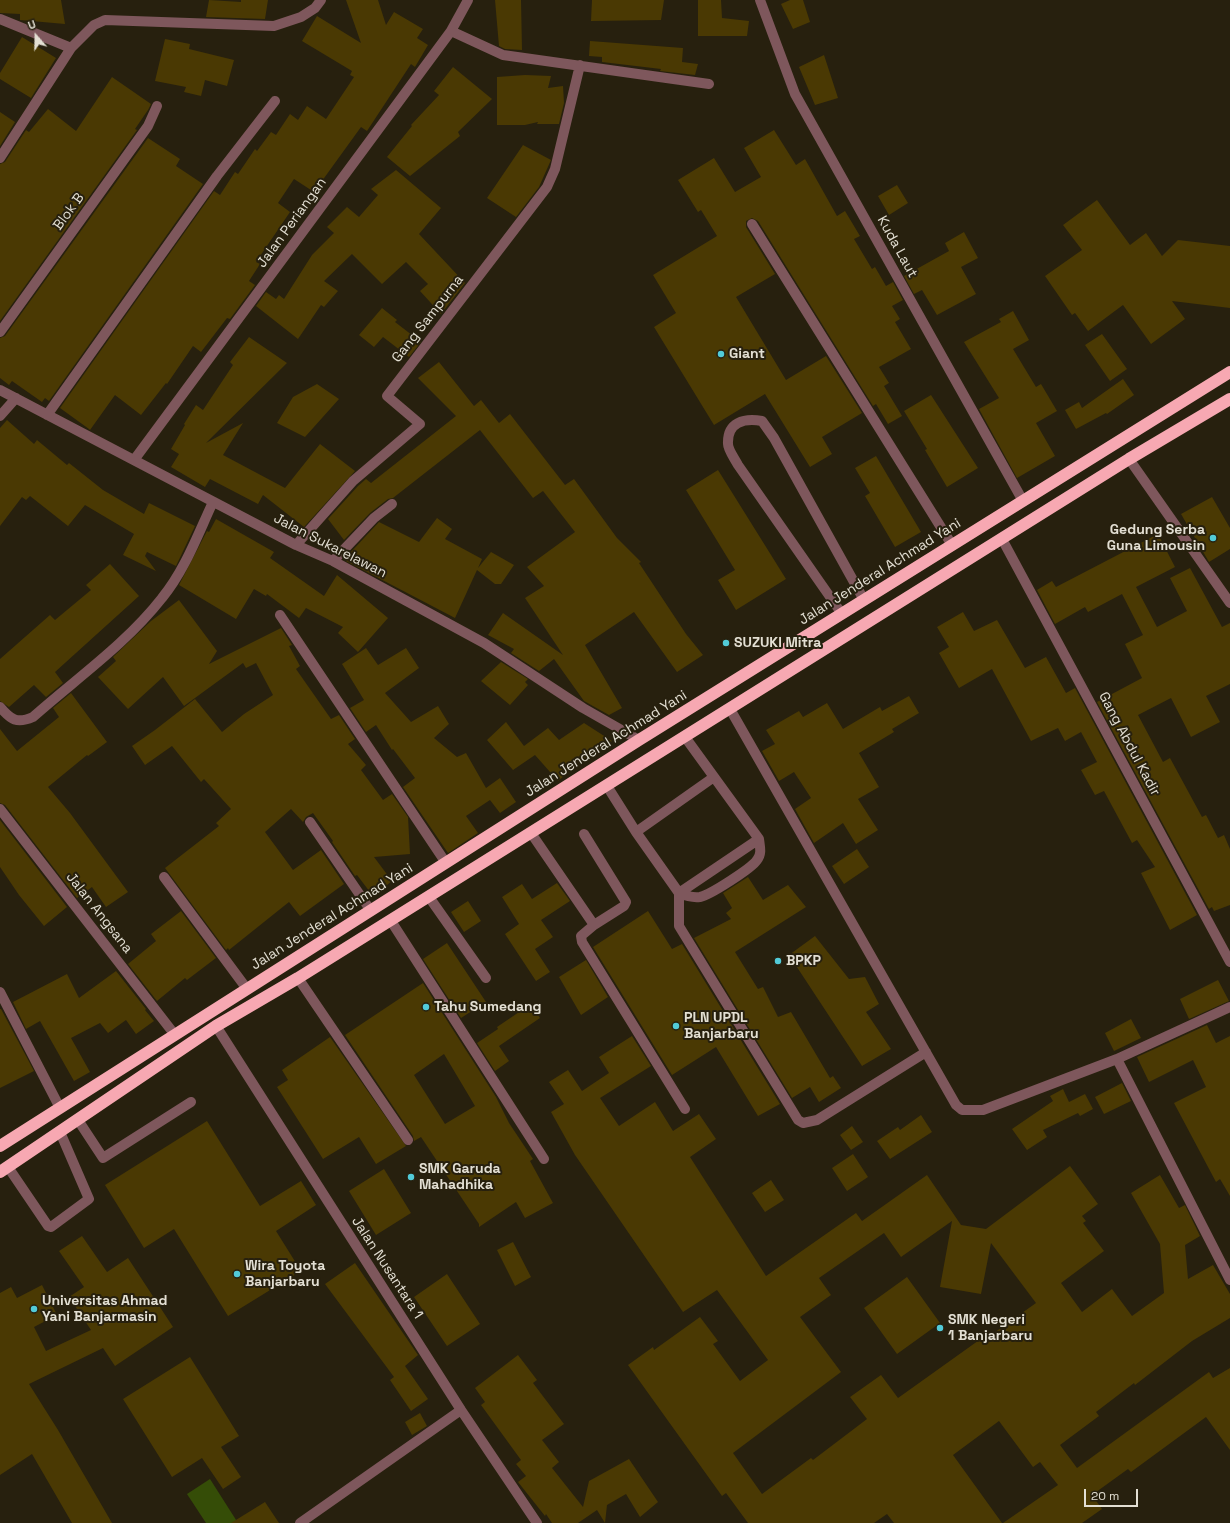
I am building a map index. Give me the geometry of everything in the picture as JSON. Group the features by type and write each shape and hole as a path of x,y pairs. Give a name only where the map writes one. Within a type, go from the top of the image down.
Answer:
{"highway":[{"name":"Jalan Jenderal Achmad Yani","path":"0,1146 639,740 1230,372"},
{"path":"4,1170 216,1026 391,921 1129,459 1230,399"},
{"path":"800,639 813,658"}],"street":[{"path":"0,158 71,48 94,25 105,20 274,26 301,17 315,8 321,0"},
{"name":"Jalan Periangan","path":"134,460 451,32 468,0"},
{"name":"Kuda Laut","path":"760,0 787,75 802,107 1023,501"},
{"path":"0,19 71,48"},
{"path":"451,32 502,55 710,84"},
{"name":"Gang Sampurna","path":"296,545 353,481 420,424 387,396 547,187 555,169 580,65"},
{"path":"47,415 217,176 275,101"},
{"name":"Blok B","path":"0,332 148,126 157,106"},
{"path":"752,224 952,545"},
{"name":"Jalan Sukarelawan","path":"0,390 296,545 333,561 484,643 583,708 639,740"},
{"path":"0,416 16,398"},
{"path":"842,614 738,465 728,445 730,433 740,422 750,419 762,421 774,438 864,600"},
{"path":"1129,459 1230,603"},
{"path":"0,707 9,717 16,721 24,721 33,717 124,640 163,598 186,561 213,502"},
{"path":"333,561 374,518 392,504"},
{"name":"Gang Abdul Kadir","path":"1002,539 1230,962"},
{"path":"280,615 446,863"},
{"path":"730,709 956,1105 962,1110 983,1110 1116,1059 1230,1007"},
{"path":"607,786 636,832 679,893 691,897 700,897 709,894 758,860 761,851 758,839 685,737"},
{"path":"636,832 714,777"},
{"name":"Jalan Angsana","path":"0,809 175,1035"},
{"path":"310,822 370,910"},
{"path":"531,832 594,925"},
{"path":"584,834 626,902 624,906 594,925 581,936 582,942 685,1108"},
{"path":"679,893 758,839"},
{"path":"164,877 247,989"},
{"path":"679,893 679,926 683,934 798,1120 803,1123 817,1120 926,1052"},
{"path":"429,897 486,978"},
{"path":"391,921 544,1159"},
{"path":"298,978 408,1140"},
{"path":"0,992 60,1108"},
{"name":"Jalan Nusantara 1","path":"216,1026 461,1410 537,1523"},
{"path":"1116,1059 1230,1280"},
{"path":"78,1120 103,1158 191,1102"},
{"path":"4,1170 48,1226 51,1227 89,1199 60,1132"},
{"path":"300,1523 461,1410"}],"green space":[{"path":"210,1479 238,1523 206,1523 187,1494"}],"building":[{"path":"0,0 61,0 65,24 20,20 20,14 0,13"},
{"path":"209,0 241,2 241,0 268,0 265,19 206,17"},
{"path":"346,0 378,0 386,25 394,12 423,29 417,38 428,45 415,67 411,64 367,131 361,127 314,192 294,179 278,203 290,212 256,262 260,264 249,281 255,285 230,319 227,318 201,352 193,346 167,384 166,383 141,415 115,395 90,430 60,408 214,191 220,195 235,172 238,174 255,149 257,151 271,132 276,135 290,114 298,120 307,106 326,119 354,77 350,75 352,71 302,41 317,16 361,43"},
{"path":"495,0 521,0 522,50 505,49 499,46"},
{"path":"592,0 664,0 661,20 591,21"},
{"path":"698,0 721,0 722,18 749,21 747,36 698,36"},
{"path":"790,0 803,0 810,22 793,29 781,4"},
{"path":"22,37 56,58 31,98 0,79 0,73"},
{"path":"165,39 190,44 189,49 234,60 227,86 205,80 201,96 184,92 186,87 155,81"},
{"path":"590,41 683,48 682,62 698,64 695,75 660,71 661,69 602,62 602,57 589,56"},
{"path":"824,55 838,98 815,105 799,67"},
{"path":"453,67 492,99 458,132 460,136 410,176 387,157 412,126 411,125 439,95 434,91"},
{"path":"525,75 551,76 548,88 563,86 564,103 559,124 537,124 538,122 525,125 497,125 497,77"},
{"path":"112,77 151,104 135,129 137,130 0,321 0,164 5,162 26,130 29,132 48,109 76,131"},
{"path":"0,112 15,122 0,146"},
{"path":"774,130 796,165 805,159 837,216 845,211 860,236 854,239 872,269 875,267 886,286 893,282 903,300 892,306 900,319 895,322 911,349 879,367 889,383 884,386 902,416 888,424 876,404 873,406 758,221 752,218 746,221 746,227 775,274 736,297 786,380 826,356 862,413 822,437 832,454 810,467 765,394 714,425 654,327 676,313 653,275 717,236 701,210 698,212 678,180 714,158 735,192 761,177 744,148"},
{"path":"148,138 180,159 176,166 203,184 49,401 45,398 42,402 12,381 9,385 0,378 0,338 5,336"},
{"path":"523,145 551,160 539,187 516,217 487,198"},
{"path":"396,170 441,208 419,234 465,283 441,314 420,291 428,284 406,262 382,284 352,254 324,281 338,291 324,307 321,305 298,339 256,306 266,292 276,299 279,295 284,299 312,255 334,233 327,227 347,207 359,217 378,195 371,189"},
{"path":"897,185 908,203 889,215 878,196"},
{"path":"1097,200 1130,245 1146,233 1162,256 1178,240 1230,246 1230,308 1172,301 1185,319 1151,344 1123,305 1088,331 1075,313 1072,315 1045,276 1082,250 1063,225"},
{"path":"964,232 978,258 961,267 976,294 937,315 922,290 914,294 904,276 949,251 945,243"},
{"path":"382,308 397,320 395,322 421,342 409,357 383,337 374,347 359,335"},
{"path":"1013,311 1029,340 1013,349 1036,387 1041,384 1057,411 1036,423 1055,456 1017,478 979,409 999,398 964,342 1001,322 999,319"},
{"path":"1102,334 1127,369 1110,381 1085,345"},
{"path":"249,337 287,363 206,443 243,423 223,455 285,488 320,444 355,471 304,527 263,495 258,504 210,479 205,487 171,467 179,454 171,449 185,425 184,424 196,405 203,410 233,365 230,362"},
{"path":"439,362 474,406 481,400 499,423 510,414 565,485 574,479 617,538 641,562 639,563 686,634 703,655 677,672 634,612 585,645 622,708 609,715 584,701 554,659 539,671 511,653 514,649 488,635 503,613 563,655 525,598 544,586 527,567 575,532 543,491 533,498 480,430 393,498 388,499 370,513 344,540 328,519 366,479 371,483 456,416 418,378"},
{"path":"1123,379 1134,395 1107,414 1106,413 1076,429 1065,410 1079,402 1082,408"},
{"path":"317,384 339,399 305,437 277,423 293,397"},
{"path":"931,395 978,468 947,487 925,450 927,449 904,411"},
{"path":"7,420 34,444 37,440 67,465 69,463 103,490 144,514 149,503 195,526 176,566 147,552 145,556 156,571 123,555 134,534 85,505 68,526 30,496 26,500 22,497 0,526 0,428"},
{"path":"876,456 921,532 895,547 865,496 870,493 855,468"},
{"path":"718,470 786,579 736,610 718,580 735,570 686,490"},
{"name":"Gedung Serba Guna Limousin","path":"1212,497 1230,528 1230,549 1209,562 1181,514"},
{"path":"437,518 452,529 445,539 482,559 478,568 491,552 514,565 501,584 495,584 477,570 455,618 346,561 350,553 379,522 419,542"},
{"path":"216,519 274,552 270,558 324,596 337,575 388,618 358,652 338,633 343,627 306,608 299,618 267,594 266,596 254,589 236,619 179,585 207,531 209,532"},
{"path":"1158,534 1175,567 1136,587 1157,627 1187,611 1170,578 1190,568 1222,627 1230,623 1230,684 1206,696 1220,722 1191,737 1171,698 1138,715 1163,762 1170,758 1202,817 1206,815 1218,838 1224,835 1230,849 1230,905 1214,911 1212,907 1209,909 1097,702 1142,678 1125,644 1143,635 1122,594 1088,612 1085,607 1055,624 1037,590 1052,581 1056,587"},
{"path":"110,564 139,596 55,672 63,683 46,697 34,685 9,707 0,701 0,659 50,615 55,620 91,590 86,585"},
{"path":"179,600 217,651 209,664 281,628 292,645 289,646 300,666 296,669 331,719 339,715 355,739 348,744 366,765 361,770 383,800 392,794 408,817 410,854 374,857 392,881 373,896 357,875 355,876 313,813 306,817 303,822 291,809 265,832 293,870 321,850 344,884 300,916 289,902 229,950 228,948 226,950 165,868 219,826 216,823 231,809 204,779 201,782 172,746 145,765 132,746 195,699 222,732 244,714 273,695 256,663 246,668 243,663 184,706 163,677 128,709 98,677 116,661 113,657 151,621"},
{"path":"963,612 974,631 997,620 1025,668 1046,657 1066,693 1075,688 1197,915 1170,930 1141,873 1155,867 1137,840 1132,843 1104,791 1095,795 1081,770 1097,762 1081,732 1065,741 1058,728 1031,741 992,669 959,688 939,653 949,647 937,627"},
{"path":"366,648 378,665 406,648 419,668 385,693 411,722 438,706 449,724 434,738 457,757 466,753 486,788 500,778 516,802 500,813 490,800 466,816 478,833 448,853 403,787 415,778 393,749 392,750 376,725 366,732 350,708 364,700 342,664"},
{"path":"501,662 528,679 525,682 528,685 510,705 481,681"},
{"path":"71,693 107,742 88,756 87,755 48,787 70,813 128,892 106,907 92,887 77,898 5,805 0,803 0,729 17,751 59,717 53,708"},
{"path":"909,696 919,713 892,729 894,732 859,753 879,787 858,799 878,830 856,844 843,823 814,843 795,809 811,798 794,772 779,781 762,751 775,744 766,730 799,711 803,717 827,703 843,729 880,707 882,711"},
{"path":"506,722 524,746 548,728 559,740 584,723 612,741 577,765 558,781 535,755 513,770 487,740"},
{"path":"0,820 67,907 44,926 19,895 0,867"},
{"path":"857,849 869,867 844,884 832,866"},
{"path":"748,877 763,900 788,885 806,907 735,952 758,989 763,987 778,1017 791,1012 830,1078 833,1076 841,1088 819,1102 810,1087 792,1098 694,938 731,919 726,913 732,908 723,893"},
{"path":"557,883 570,901 541,920 553,937 535,949 550,972 536,981 505,934 519,924 502,897 522,884 532,899"},
{"path":"468,901 481,921 464,932 451,912"},
{"path":"181,911 216,958 187,980 185,978 157,1001 128,964 156,941 151,934"},
{"path":"648,911 672,949 682,944 780,1104 758,1116 716,1047 672,1075 593,947"},
{"path":"815,936 849,979 865,977 879,1004 866,1012 891,1049 862,1066 789,955"},
{"path":"447,943 486,1002 461,1018 423,959"},
{"path":"586,960 608,997 581,1015 559,977"},
{"path":"116,971 154,1021 136,1034 126,1020 108,1033 100,1023 71,1038 90,1072 74,1081 40,1021 26,1029 13,1002 67,974 79,998"},
{"path":"1218,980 1229,1001 1189,1019 1180,999"},
{"path":"423,983 496,1097 509,1123 533,1159 530,1161 553,1203 525,1218 516,1202 479,1227 479,1224 421,1137 414,1141 413,1136 345,1035","holes":["444,1054 475,1106 445,1124 414,1075"]},
{"path":"531,1004 540,1018 499,1046 509,1061 495,1071 477,1043 498,1029 497,1027"},
{"path":"0,1009 34,1071 0,1088"},
{"path":"1131,1019 1141,1038 1114,1051 1105,1033"},
{"path":"1207,1025 1216,1043 1230,1036 1230,1196 1220,1179 1216,1182 1174,1103 1206,1087 1193,1060 1149,1082 1137,1057"},
{"path":"632,1036 651,1066 600,1098 619,1126 655,1102 673,1131 699,1114 716,1139 690,1157 766,1276 856,1213 862,1221 927,1175 961,1225 986,1229 1070,1166 1098,1204 1082,1216 1086,1221 1083,1223 1104,1251 1061,1283 1082,1312 1112,1289 1132,1316 1164,1293 1160,1244 1131,1193 1160,1175 1179,1208 1185,1205 1200,1236 1185,1245 1188,1279 1213,1265 1230,1294 1230,1318 1192,1341 1135,1385 1134,1383 1096,1412 1099,1416 1060,1445 1077,1468 1209,1372 1213,1378 1230,1368 1230,1450 1206,1417 1131,1472 1128,1469 1092,1495 1102,1509 1082,1523 1003,1523 1058,1485 1040,1462 1033,1467 999,1421 953,1455 1002,1523 894,1523 887,1514 874,1523 748,1523 726,1493 722,1496 628,1365 653,1347 654,1350 700,1317 718,1341 713,1344 740,1381 768,1360 717,1290 683,1312 575,1155 551,1112 564,1104 549,1082 568,1070 582,1091 609,1073 599,1057","holes":["952,1221 940,1287 981,1294 991,1243 1036,1303 991,1335 989,1333 898,1398 881,1375 850,1397 867,1419 813,1460 811,1458 762,1494 733,1453 841,1372 800,1317 831,1295 819,1278 884,1233 901,1257"]},
{"path":"330,1037 406,1146 376,1164 359,1137 323,1159 277,1087 288,1080 282,1070"},
{"path":"1122,1083 1131,1101 1104,1114 1095,1097"},
{"path":"1063,1089 1069,1102 1085,1094 1093,1109 1080,1116 1078,1113 1043,1130 1047,1137 1027,1150 1012,1129 1053,1101 1050,1096"},
{"path":"921,1115 932,1132 890,1159 877,1141 898,1127 900,1130"},
{"path":"207,1121 260,1206 301,1181 316,1205 276,1231 301,1271 228,1316 174,1229 144,1248 105,1185"},
{"path":"852,1126 863,1142 851,1150 840,1135"},
{"path":"853,1154 868,1177 847,1191 832,1168"},
{"path":"384,1169 411,1213 376,1235 349,1191"},
{"path":"771,1180 784,1200 765,1212 752,1193"},
{"path":"82,1236 107,1272 128,1258 173,1327 115,1366 103,1348 29,1384 58,1430 112,1523 72,1523 32,1454 0,1475 0,1293 11,1287 17,1298 42,1285 57,1315 34,1327 46,1351 91,1330 69,1297 84,1287 59,1251"},
{"path":"513,1242 531,1277 515,1286 497,1250"},
{"path":"355,1263 418,1355 405,1366 428,1399 411,1411 390,1380 394,1377 325,1284"},
{"path":"447,1274 480,1324 447,1346 414,1297"},
{"path":"907,1277 940,1323 897,1354 864,1308"},
{"path":"518,1355 537,1380 533,1383 564,1424 542,1440 559,1462 552,1468 583,1507 589,1481 629,1459 658,1502 640,1517 626,1494 607,1505 605,1523 597,1510 578,1523 552,1523 546,1514 545,1516 518,1482 526,1476 516,1464 521,1460 481,1405 485,1402 475,1388"},
{"path":"190,1357 239,1436 221,1447 241,1477 223,1489 202,1458 172,1477 123,1399"},
{"path":"420,1413 427,1426 412,1435 405,1422"},
{"path":"265,1502 279,1523 231,1523"}],"place":[{"name":"Giant","path":"721,354"},
{"name":"Gedung Serba Guna Limousin","path":"1213,538"},
{"name":"SUZUKI Mitra","path":"726,643"},
{"name":"BPKP","path":"778,961"},
{"name":"Tahu Sumedang","path":"426,1007"},
{"name":"PLN UPDL Banjarbaru","path":"676,1026"},
{"name":"SMK Garuda Mahadhika","path":"411,1177"},
{"name":"Wira Toyota Banjarbaru","path":"237,1274"},
{"name":"Universitas Ahmad Yani Banjarmasin","path":"34,1309"},
{"name":"SMK Negeri 1 Banjarbaru","path":"940,1328"}]}
